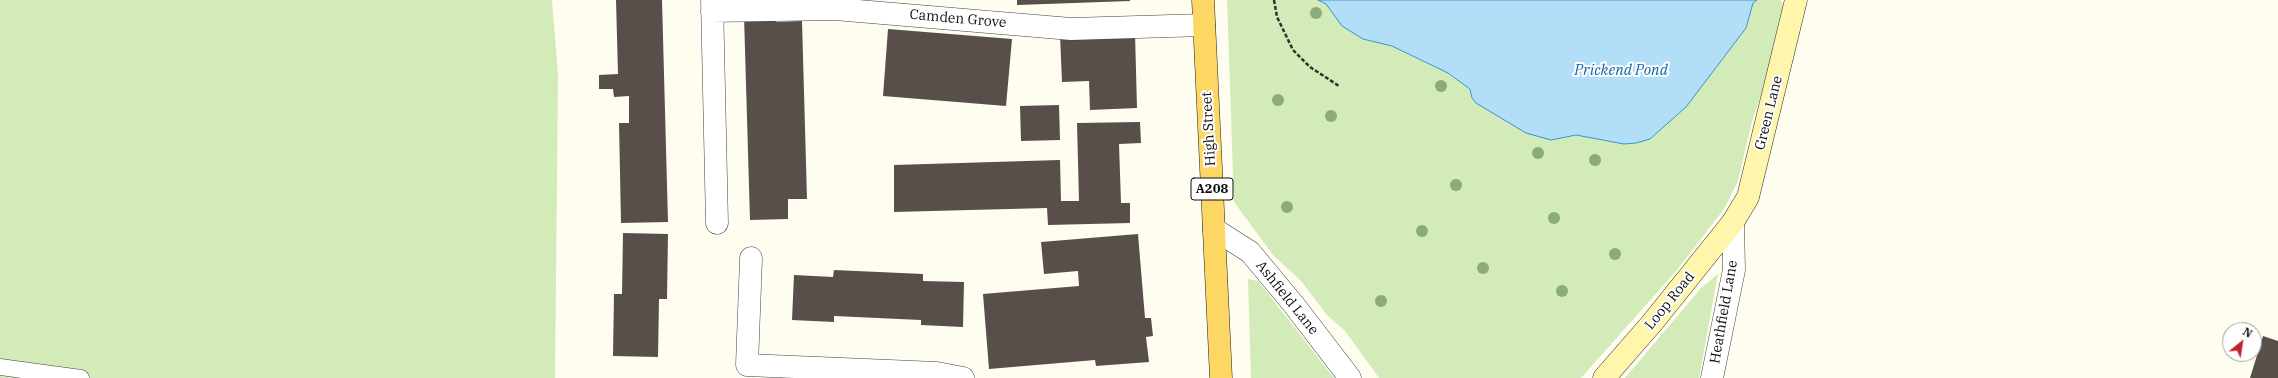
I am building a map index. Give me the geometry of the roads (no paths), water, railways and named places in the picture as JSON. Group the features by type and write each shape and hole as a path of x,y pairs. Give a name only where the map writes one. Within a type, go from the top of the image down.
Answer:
{"main road":[{"name":"High Street","path":"1203,0 1221,378"},
{"name":"Green Lane","path":"1733,222 1748,197 1796,0"},
{"name":"Loop Road","path":"1604,378 1652,323 1733,222"}],"street":[{"name":"Camden Grove","path":"717,223 712,5 835,9 1071,29 1204,25"},
{"name":"Heathfield Lane","path":"1712,378 1734,270 1733,222"},
{"name":"Ashfield Lane","path":"1214,229 1250,252 1294,305 1350,378"},
{"path":"751,258 747,365 937,373 963,378"}],"lane":[{"path":"0,367 81,378"}],"water":[{"name":"Prickend Pond","path":"1318,0 1757,0 1753,3 1746,28 1686,107 1650,139 1636,143 1624,144 1576,135 1551,140 1526,133 1476,103 1472,98 1470,89 1448,73 1392,46 1363,39 1342,26 1326,4"}]}
